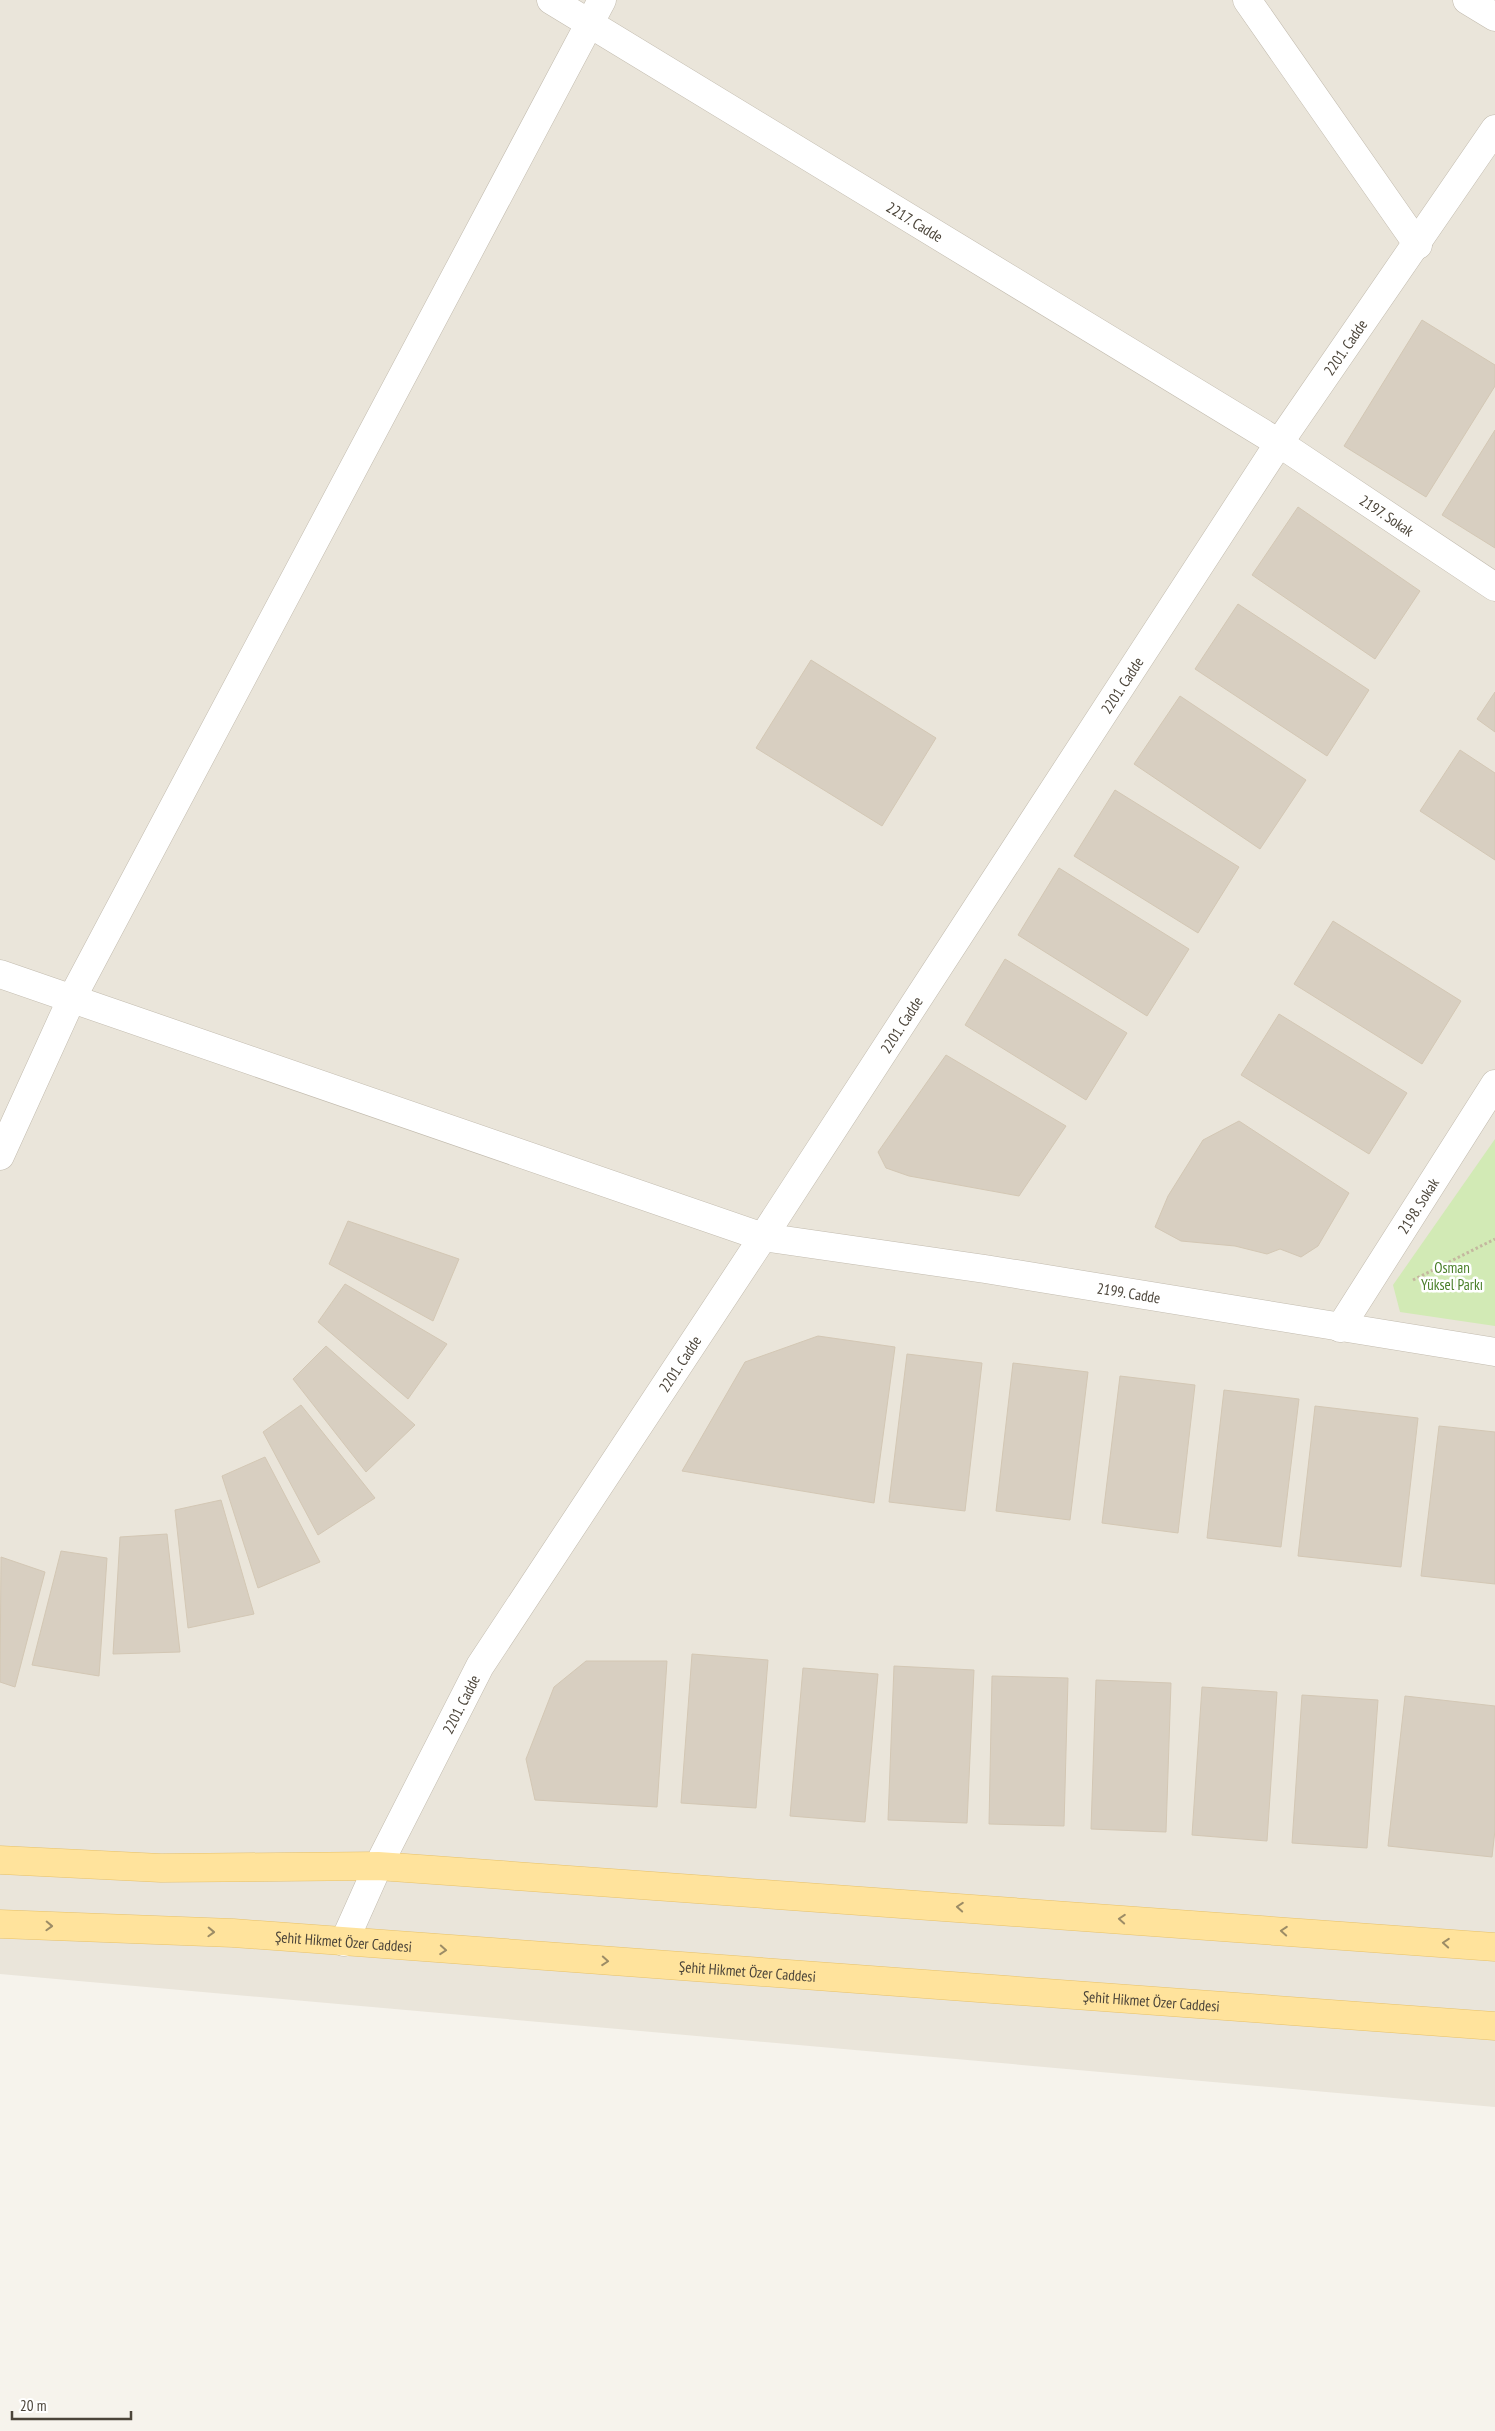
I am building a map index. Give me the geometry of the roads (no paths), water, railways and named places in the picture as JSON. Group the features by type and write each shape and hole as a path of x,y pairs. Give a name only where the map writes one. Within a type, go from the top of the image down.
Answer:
{"main road":[{"path":"0,1860 161,1868 378,1866 1495,1947"},
{"name":"Şehit Hikmet Özer Caddesi","path":"0,1924 233,1933 1495,2026"}],"street":[{"name":"2217. Cadde","path":"551,0 596,11 1279,444"},
{"path":"1246,0 1418,245"},
{"path":"1467,0 1495,18"},
{"path":"0,1156 71,1000 596,11"},
{"name":"2201. Cadde","path":"344,1942 378,1866 480,1666 763,1237 1279,444 1418,245 1495,129"},
{"name":"2197. Sokak","path":"1279,444 1495,587"},
{"name":"2199. Cadde","path":"0,974 763,1237 985,1269 1495,1352"},
{"name":"2198. Sokak","path":"1340,1328 1495,1084"}],"park label":[{"name":"Osman Yüksel Parkı","path":"1452,1276"}]}
